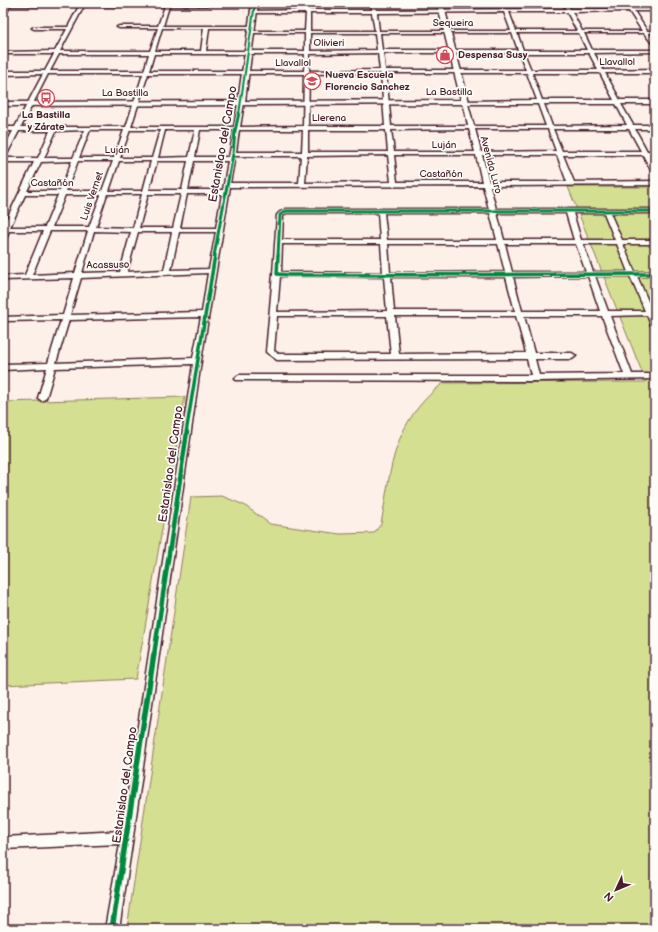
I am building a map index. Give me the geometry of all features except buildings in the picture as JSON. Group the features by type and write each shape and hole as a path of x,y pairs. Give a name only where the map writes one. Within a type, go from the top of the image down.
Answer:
{"street":[{"path":"302,184 306,127 308,3"},
{"path":"373,3 383,72 394,184"},
{"name":"Avenida Luro","path":"440,3 536,378"},
{"path":"565,3 655,172"},
{"path":"626,3 655,46"},
{"path":"3,13 7,4 254,4"},
{"path":"3,156 82,4"},
{"name":"Luis Vernet","path":"42,398 91,231 128,128 168,4"},
{"name":"Estanislao del Campo","path":"112,929 128,837 197,361 213,272 218,230 241,103 254,4"},
{"path":"253,12 442,11 504,7 569,11 655,10"},
{"path":"504,7 530,71 571,183"},
{"name":"Sequeira","path":"119,27 207,27 308,32 655,32"},
{"path":"203,53 205,32 207,27"},
{"path":"34,28 70,28"},
{"name":"Olivieri","path":"3,53 522,51 655,52"},
{"name":"Llavallol","path":"3,73 655,71"},
{"name":"La Bastilla","path":"3,104 655,102"},
{"name":"Llerena","path":"3,129 655,127"},
{"path":"3,239 5,230 54,128"},
{"path":"123,275 163,128"},
{"path":"167,273 198,128"},
{"path":"28,277 88,129"},
{"name":"Luján","path":"3,160 191,159 392,154 655,153"},
{"name":"Castañón","path":"23,193 184,193 226,188 302,184 655,183"},
{"path":"381,211 396,357"},
{"path":"569,211 578,241 629,377"},
{"path":"606,211 655,326"},
{"path":"572,356 277,357 270,352 277,274 280,215 284,212 655,211"},
{"path":"5,230 218,230"},
{"path":"279,242 655,242"},
{"name":"Acassuso","path":"3,278 213,272"},
{"path":"277,274 655,274"},
{"path":"274,314 649,313"},
{"path":"3,319 205,314"},
{"path":"3,367 197,361"},
{"path":"239,378 653,377"},
{"path":"3,843 128,837"}],"green space":[{"path":"568,187 655,187 655,929 127,929 191,497 222,496 244,505 270,524 340,534 374,533 381,524 392,464 397,446 404,430 413,414 426,398 443,383 646,382"},
{"path":"185,397 136,679 3,685 3,402"}],"cycle path":[{"path":"112,929 127,837 197,361 225,192 233,154 235,131 238,123 255,3"},
{"path":"655,211 286,211 280,215 277,269 277,274 289,275 655,274"}],"place":[{"name":"Despensa Susy","path":"445,55"},
{"name":"Nueva Escuela Florencio Sanchez","path":"312,81"},
{"name":"La Bastilla y Zárate","path":"46,98"}]}
